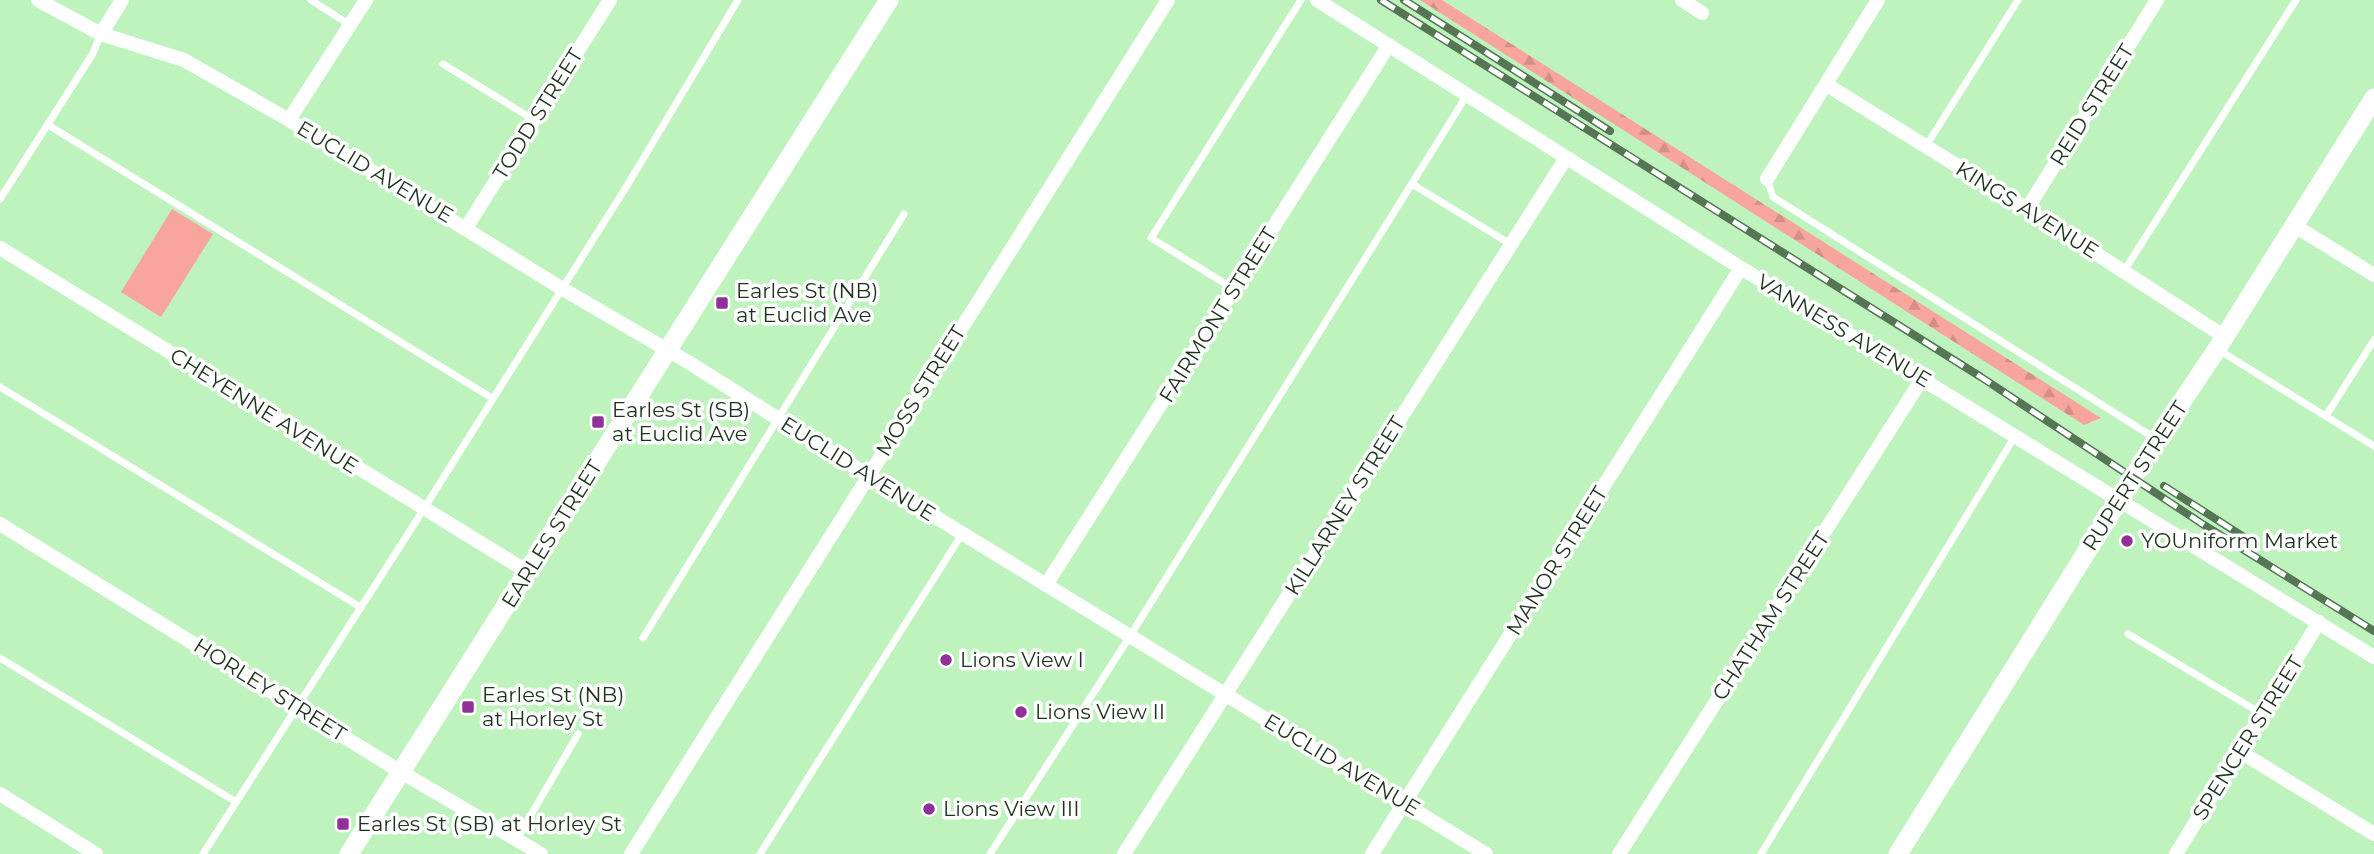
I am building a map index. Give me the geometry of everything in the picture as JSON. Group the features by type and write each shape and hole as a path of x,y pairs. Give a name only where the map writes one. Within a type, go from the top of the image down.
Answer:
{"street":[{"name":"EUCLID AVENUE","path":"38,0 101,34 184,60 289,120 1486,854"},
{"path":"101,34 122,0"},
{"path":"289,120 366,0"},
{"name":"TODD STREET","path":"466,228 610,0"},
{"name":"EARLES STREET","path":"349,854 889,0"},
{"name":"MOSS STREET","path":"631,854 1168,0"},
{"name":"VANNESS AVENUE","path":"1317,0 1741,268 2374,657"},
{"path":"1682,0 1702,13"},
{"path":"1767,179 1878,0"},
{"name":"REID STREET","path":"2027,209 2157,0"},
{"name":"FAIRMONT STREET","path":"1046,585 1390,44"},
{"name":"KINGS AVENUE","path":"1827,85 2124,272 2221,343"},
{"name":"RUPERT STREET","path":"1898,854 2157,439 2373,103"},
{"name":"KILLARNEY STREET","path":"1124,854 1566,158"},
{"path":"2295,226 2374,275"},
{"name":"CHEYENNE AVENUE","path":"0,248 528,572"},
{"name":"MANOR STREET","path":"1373,854 1741,268"},
{"name":"CHATHAM STREET","path":"1619,854 1922,379"},
{"name":"HORLEY STREET","path":"0,524 401,772 541,854"},
{"name":"SPENCER STREET","path":"2176,854 2319,622"},
{"path":"2239,751 2374,834"},
{"path":"0,794 96,854"}],"lane":[{"path":"311,0 351,25"},
{"path":"1234,290 1151,238 1301,0"},
{"path":"1926,147 2018,0"},
{"path":"2124,272 2296,0"},
{"path":"203,854 628,184 735,1"},
{"path":"0,199 92,55 101,34"},
{"path":"443,64 534,120"},
{"path":"990,854 1130,636 1468,95"},
{"path":"48,125 492,398"},
{"path":"1767,179 1773,197 2157,439"},
{"path":"1412,184 1512,245"},
{"path":"643,638 905,214"},
{"path":"2326,416 2374,340"},
{"path":"2221,343 2374,446"},
{"path":"0,387 360,607"},
{"path":"1761,854 2015,435"},
{"path":"760,854 962,534"},
{"path":"2129,634 2262,714"},
{"path":"0,658 236,802"},
{"path":"517,839 578,734"}],"green space":[{"path":"1420,0 1442,0 2101,418 2084,425"},
{"path":"172,209 213,234 161,317 121,292"}],"railway":[{"path":"1381,0 1981,377 2204,525 2374,631"},
{"path":"1404,0 1610,131"},
{"path":"2164,486 2244,537"}],"place":[{"name":"Earles St (NB) at Euclid Ave","path":"722,303"},
{"name":"Earles St (SB) at Euclid Ave","path":"598,422"},
{"name":"YOUniform Market","path":"2127,541"},
{"name":"Lions View I","path":"946,660"},
{"name":"Earles St (NB) at Horley St","path":"468,707"},
{"name":"Lions View II","path":"1021,712"},
{"name":"Lions View III","path":"929,809"},
{"name":"Earles St (SB) at Horley St","path":"343,824"}]}
